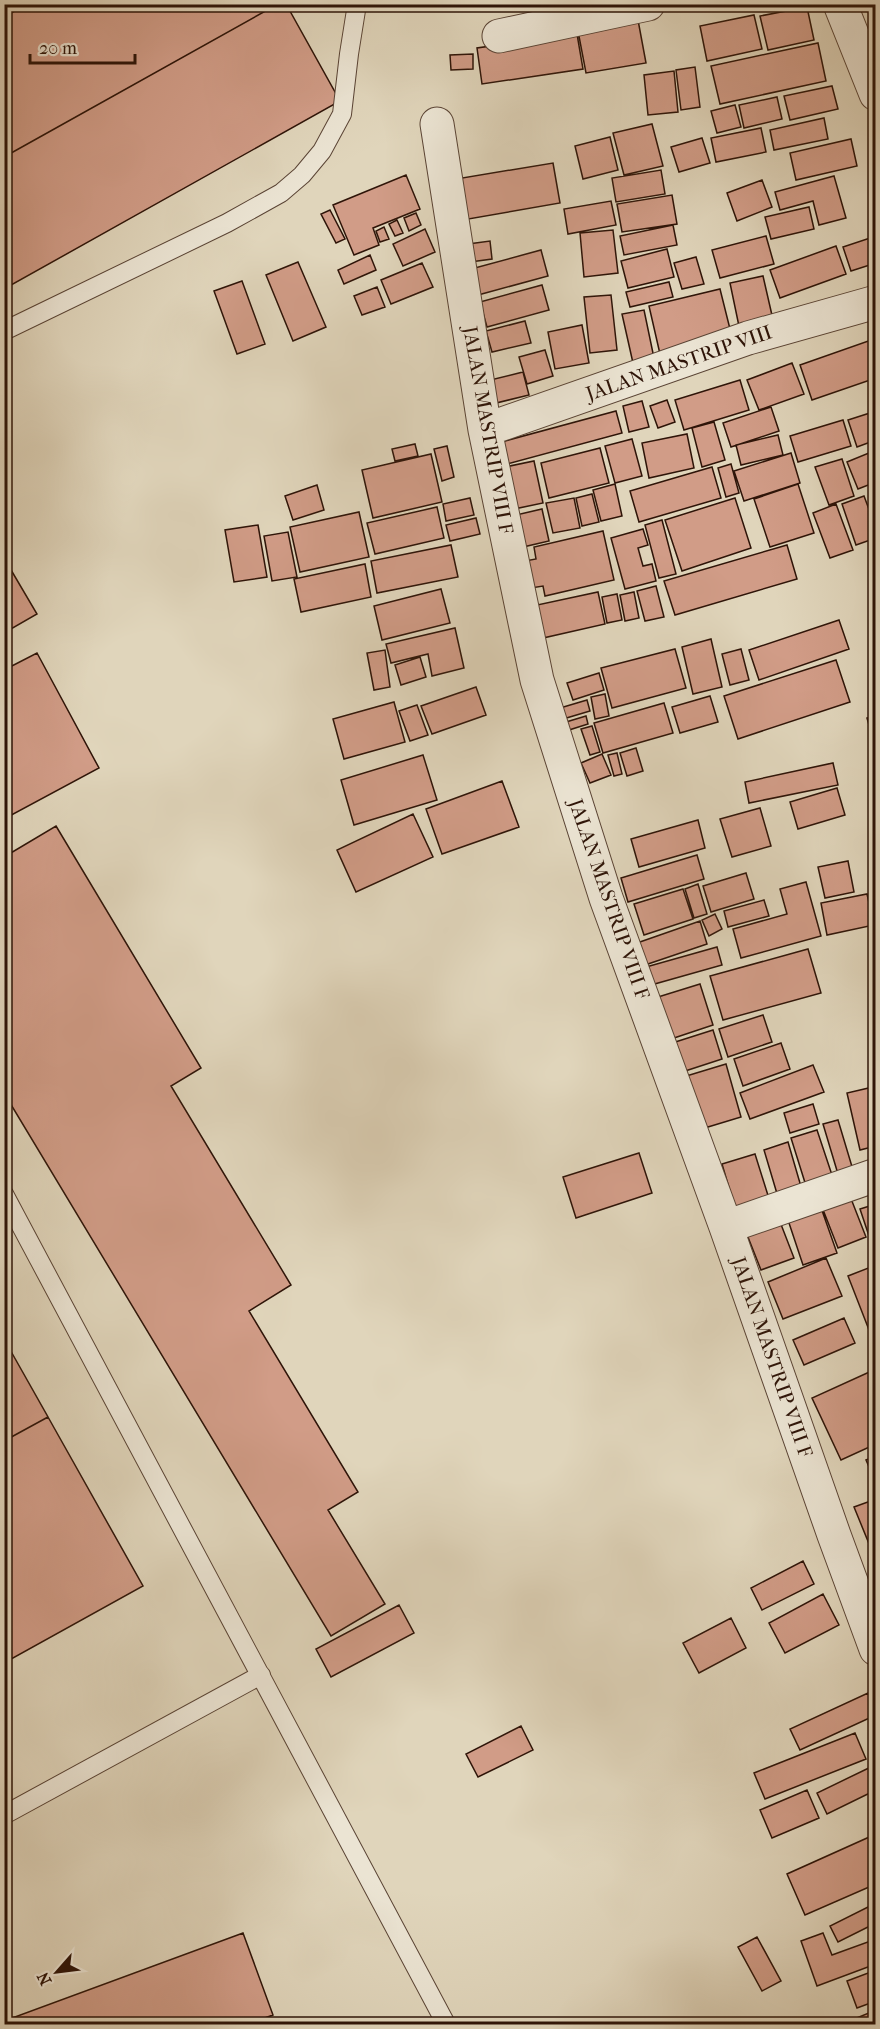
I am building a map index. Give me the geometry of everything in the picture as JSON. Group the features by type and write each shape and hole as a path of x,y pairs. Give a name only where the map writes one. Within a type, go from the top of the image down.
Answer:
{"street":[{"path":"499,36 648,4"},
{"path":"840,4 876,94"},
{"name":"JALAN MASTRIP VIII F","path":"437,124 485,430 537,680 606,898 876,1648"},
{"name":"JALAN MASTRIP VIII","path":"485,430 748,338 876,302"},
{"path":"726,1227 876,1175"}],"lane":[{"path":"4,331 227,223 281,193 302,175 322,152 342,114 357,4"},
{"path":"4,1194 446,2025"},
{"path":"4,1815 261,1675"}],"building":[{"path":"4,4 27,4 4,17"},
{"path":"27,4 278,4 4,157 4,17"},
{"path":"278,4 286,4 340,101 4,289 4,157"},
{"path":"807,7 814,40 768,50 760,16"},
{"path":"754,15 762,49 707,61 700,26"},
{"path":"638,20 646,63 586,73 578,31"},
{"path":"577,34 583,69 482,84 477,48"},
{"path":"818,43 826,81 720,104 711,66"},
{"path":"473,54 473,69 451,70 450,55"},
{"path":"695,67 700,107 681,110 676,70"},
{"path":"674,71 678,112 648,115 644,75"},
{"path":"832,86 838,109 790,120 784,96"},
{"path":"777,97 782,119 744,128 739,105"},
{"path":"735,105 741,127 717,133 711,111"},
{"path":"824,118 828,139 774,150 770,130"},
{"path":"652,124 663,166 624,175 613,133"},
{"path":"761,128 766,152 716,162 711,138"},
{"path":"610,137 618,170 583,179 575,146"},
{"path":"702,138 710,163 679,172 671,147"},
{"path":"851,139 857,166 796,180 790,153"},
{"path":"553,163 560,203 457,221 450,180"},
{"path":"661,170 665,194 616,202 612,178"},
{"path":"406,175 420,209 373,228 379,245 354,255 333,205"},
{"path":"834,176 846,218 819,225 813,201 780,210 775,192"},
{"path":"762,180 772,207 737,221 727,193"},
{"path":"672,195 677,224 622,232 617,204"},
{"path":"611,201 616,225 568,234 564,209"},
{"path":"809,207 814,229 771,239 765,217"},
{"path":"330,210 345,239 336,243 321,214"},
{"path":"416,213 421,225 409,231 404,218"},
{"path":"397,220 403,233 395,236 389,224"},
{"path":"673,225 677,245 624,255 620,236"},
{"path":"384,227 389,239 380,242 376,231"},
{"path":"425,229 435,252 403,266 393,244"},
{"path":"613,230 618,273 584,277 580,233"},
{"path":"766,236 774,264 720,278 712,250"},
{"path":"876,236 876,263 851,271 843,247"},
{"path":"490,241 492,259 463,263 461,245"},
{"path":"836,246 846,274 780,298 770,270"},
{"path":"667,249 674,277 628,288 621,261"},
{"path":"541,250 548,276 478,295 471,269"},
{"path":"370,255 376,270 344,284 338,270"},
{"path":"696,257 704,284 682,289 674,263"},
{"path":"298,262 326,327 293,341 266,275"},
{"path":"422,263 433,287 391,304 381,280"},
{"path":"763,276 774,324 740,331 730,283"},
{"path":"242,281 265,344 237,354 214,291"},
{"path":"669,282 673,297 630,307 626,292"},
{"path":"542,285 549,310 487,327 480,302"},
{"path":"377,287 385,307 362,315 354,296"},
{"path":"720,289 732,337 660,354 649,306"},
{"path":"611,295 617,350 590,353 584,297"},
{"path":"644,310 654,358 633,363 622,314"},
{"path":"525,321 531,343 492,352 486,331"},
{"path":"582,325 589,363 555,369 548,332"},
{"path":"874,339 876,378 812,400 800,365"},
{"path":"545,350 553,376 527,384 519,357"},
{"path":"792,363 804,394 759,410 747,380"},
{"path":"523,372 529,395 484,406 478,383"},
{"path":"740,380 749,410 684,430 675,400"},
{"path":"667,400 675,422 658,428 650,406"},
{"path":"642,401 649,427 629,432 623,406"},
{"path":"771,407 779,431 731,447 723,423"},
{"path":"616,411 622,433 496,467 490,445"},
{"path":"873,412 876,419 876,440 857,447 848,420"},
{"path":"843,420 851,446 798,462 790,436"},
{"path":"714,422 725,460 702,467 692,428"},
{"path":"687,434 694,468 649,478 642,443"},
{"path":"778,435 783,455 741,465 736,445"},
{"path":"632,439 642,476 615,483 605,446"},
{"path":"415,444 418,456 395,461 392,449"},
{"path":"447,446 454,477 442,481 434,449"},
{"path":"600,448 609,483 549,498 541,463"},
{"path":"876,450 876,482 858,489 847,462"},
{"path":"791,453 800,483 744,501 734,471"},
{"path":"431,454 442,502 373,518 362,470"},
{"path":"842,459 854,496 829,505 815,467"},
{"path":"534,461 543,503 514,509 505,467"},
{"path":"731,464 739,493 726,497 718,468"},
{"path":"712,467 721,498 639,522 630,491"},
{"path":"615,484 622,516 601,521 593,490"},
{"path":"798,484 814,533 770,547 754,499"},
{"path":"317,485 324,510 293,520 285,496"},
{"path":"592,494 599,522 582,526 576,498"},
{"path":"864,496 876,528 876,538 856,545 842,504"},
{"path":"470,498 474,515 446,521 443,504"},
{"path":"574,498 580,528 553,533 546,503"},
{"path":"735,498 751,548 682,571 665,520"},
{"path":"836,504 853,550 830,558 813,513"},
{"path":"437,507 444,538 375,554 367,523"},
{"path":"542,509 549,541 523,547 516,515"},
{"path":"359,512 369,557 300,572 290,527"},
{"path":"476,518 480,534 450,541 446,525"},
{"path":"662,520 676,574 659,578 645,525"},
{"path":"258,525 267,577 234,582 225,530"},
{"path":"643,529 648,545 638,548 643,566 652,564 656,581 625,589 611,538"},
{"path":"603,531 614,580 545,596 543,586 531,588 525,561 536,559 534,547"},
{"path":"288,532 297,577 272,581 264,536"},
{"path":"451,545 458,577 377,593 371,561"},
{"path":"787,545 797,579 675,615 664,581"},
{"path":"4,558 37,614 4,633"},
{"path":"365,564 371,597 301,612 294,579"},
{"path":"656,586 664,617 645,621 637,591"},
{"path":"441,589 450,623 382,640 374,606"},
{"path":"598,592 605,624 543,638 537,605"},
{"path":"634,592 639,618 625,621 620,595"},
{"path":"617,594 622,620 607,623 602,597"},
{"path":"839,620 849,649 759,680 749,650"},
{"path":"455,628 464,668 432,676 428,654 391,663 386,644"},
{"path":"711,639 722,687 693,694 682,647"},
{"path":"675,649 686,688 612,708 601,668"},
{"path":"741,649 749,680 730,685 722,654"},
{"path":"385,650 390,687 374,690 367,653"},
{"path":"37,653 99,768 4,819 4,670"},
{"path":"420,657 426,677 401,685 395,665"},
{"path":"836,660 850,702 738,739 724,696"},
{"path":"599,673 604,690 573,700 567,683"},
{"path":"476,687 486,715 432,734 421,706"},
{"path":"605,694 609,716 595,719 591,697"},
{"path":"710,696 718,722 680,733 672,707"},
{"path":"587,700 590,711 563,719 560,708"},
{"path":"394,702 405,742 344,759 333,719"},
{"path":"664,703 673,733 603,753 594,723"},
{"path":"417,705 428,735 410,741 399,711"},
{"path":"586,716 588,724 569,730 566,722"},
{"path":"876,716 876,749 867,718"},
{"path":"592,726 600,752 590,755 581,729"},
{"path":"636,748 643,771 627,776 620,753"},
{"path":"617,753 622,774 614,776 608,755"},
{"path":"602,754 611,775 590,783 581,763"},
{"path":"423,755 437,800 354,825 341,780"},
{"path":"833,763 838,785 749,803 745,782"},
{"path":"502,781 519,827 442,854 426,809"},
{"path":"837,788 845,815 798,829 790,802"},
{"path":"760,808 771,846 732,857 720,819"},
{"path":"413,814 433,857 356,892 337,850"},
{"path":"698,820 705,848 639,867 631,839"},
{"path":"56,826 201,1068 171,1086 291,1285 249,1311 358,1492 328,1510 385,1604 331,1636 4,1093 4,857"},
{"path":"697,855 704,879 628,902 621,878"},
{"path":"848,861 854,892 825,898 818,867"},
{"path":"746,873 754,899 711,912 703,886"},
{"path":"806,882 821,936 741,958 733,929 787,914 780,889"},
{"path":"698,884 707,914 694,918 685,889"},
{"path":"683,889 693,919 644,935 634,904"},
{"path":"867,894 874,925 827,935 821,903"},
{"path":"764,900 769,916 728,927 724,911"},
{"path":"715,914 722,929 709,936 702,920"},
{"path":"700,921 707,944 645,965 637,943"},
{"path":"717,947 722,965 651,985 646,967"},
{"path":"808,949 821,993 723,1020 710,976"},
{"path":"700,984 713,1025 671,1039 658,997"},
{"path":"763,1015 772,1042 728,1057 719,1029"},
{"path":"713,1030 722,1059 679,1073 669,1044"},
{"path":"781,1043 790,1069 743,1086 734,1059"},
{"path":"726,1064 741,1117 698,1130 683,1077"},
{"path":"813,1065 824,1092 750,1119 740,1093"},
{"path":"873,1087 876,1098 876,1146 860,1150 847,1093"},
{"path":"813,1104 819,1124 790,1133 784,1113"},
{"path":"838,1120 853,1170 838,1174 823,1124"},
{"path":"817,1130 834,1181 807,1189 791,1138"},
{"path":"788,1142 802,1190 778,1197 764,1150"},
{"path":"639,1153 652,1193 576,1218 563,1177"},
{"path":"755,1154 771,1205 737,1215 722,1164"},
{"path":"848,1191 866,1237 838,1248 820,1202"},
{"path":"819,1202 837,1253 803,1265 786,1214"},
{"path":"876,1204 876,1257 860,1209"},
{"path":"777,1214 794,1258 761,1270 744,1227"},
{"path":"826,1258 842,1296 783,1319 768,1282"},
{"path":"876,1265 876,1333 871,1335 848,1276"},
{"path":"844,1318 855,1343 804,1365 793,1340"},
{"path":"4,1339 48,1417 4,1441"},
{"path":"876,1369 876,1444 841,1460 812,1398"},
{"path":"48,1417 143,1586 4,1663 4,1441"},
{"path":"876,1456 876,1483 866,1460"},
{"path":"876,1499 876,1550 872,1551 854,1507"},
{"path":"803,1561 814,1584 762,1610 751,1588"},
{"path":"823,1594 839,1625 785,1653 769,1623"},
{"path":"399,1605 414,1633 331,1677 316,1649"},
{"path":"731,1618 746,1648 699,1673 683,1643"},
{"path":"868,1693 876,1715 800,1750 790,1729"},
{"path":"521,1726 533,1750 478,1777 466,1754"},
{"path":"855,1733 866,1759 765,1799 754,1773"},
{"path":"875,1765 876,1790 827,1814 817,1793"},
{"path":"807,1790 819,1818 772,1838 760,1810"},
{"path":"876,1834 876,1884 805,1915 787,1874"},
{"path":"876,1903 876,1923 838,1942 830,1926"},
{"path":"243,1933 273,2015 248,2024 4,2024 4,2021"},
{"path":"823,1933 832,1955 876,1939 876,1964 817,1986 801,1941"},
{"path":"757,1937 781,1981 762,1991 738,1947"},
{"path":"876,1970 876,2001 857,2008 847,1981"},
{"path":"876,2010 876,2024 842,2024"}]}
